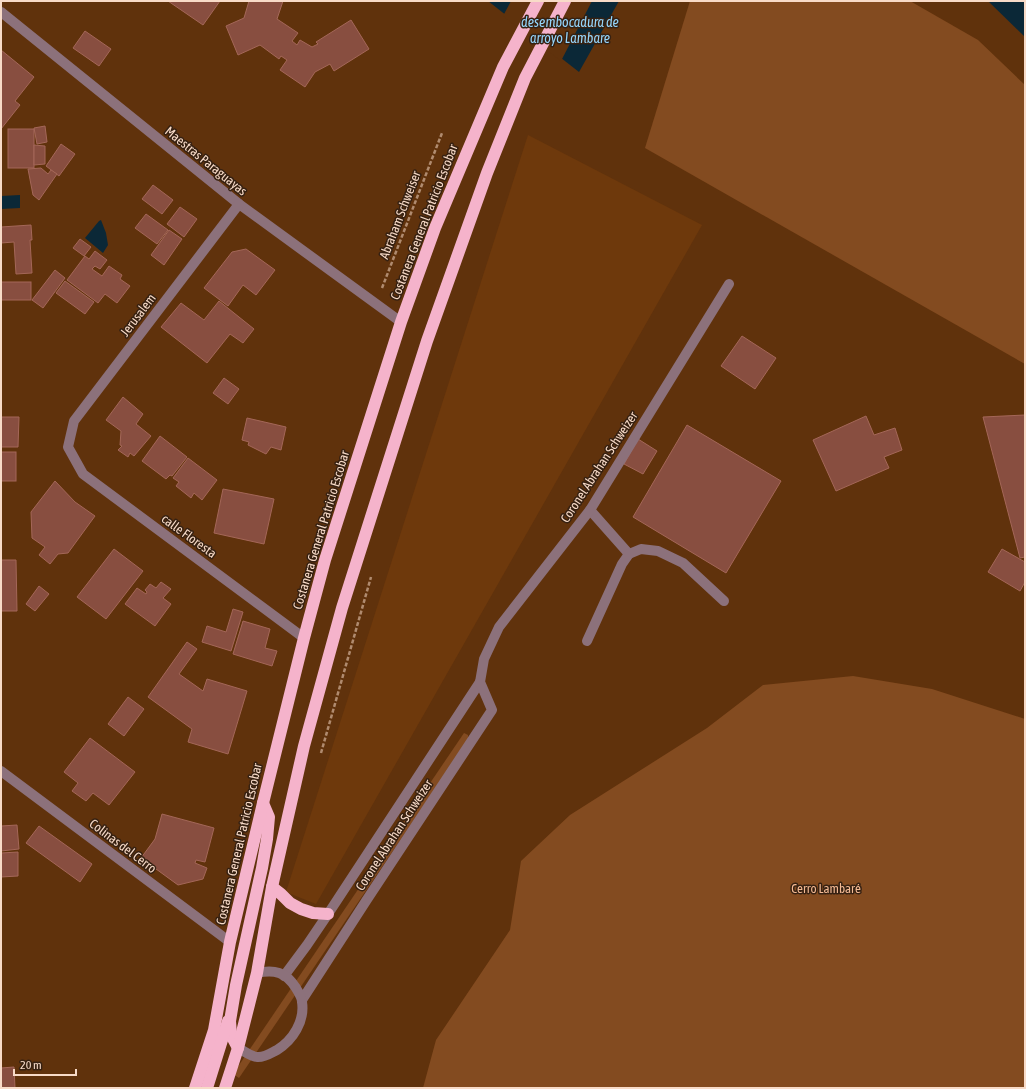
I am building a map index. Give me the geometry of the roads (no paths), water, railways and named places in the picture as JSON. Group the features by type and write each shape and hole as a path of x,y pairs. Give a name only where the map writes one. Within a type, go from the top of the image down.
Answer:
{"highway":[{"name":"Costanera General Patricio Escobar","path":"195,1088 214,1030 230,942 263,802 325,560 401,322 435,228 503,67 538,1"},
{"path":"225,1088 238,1048 257,973 272,886 304,746 344,601 427,341 486,173 525,78 565,1"},
{"path":"238,1048 231,1035 230,1021 236,984 267,839 269,817 263,802"},
{"path":"272,886 290,903 301,909 313,913 328,914"},
{"path":"207,1088 233,1004 247,982 257,973"}],"street":[{"name":"Maestras Paraguayas","path":"1,12 238,204 401,322"},
{"name":"Jerusalem","path":"68,447 74,421 238,204"},
{"name":"Coronel Abrahan Schweizer","path":"284,976 328,914 480,682 484,659 499,627 590,510 729,284"},
{"name":"calle Floresta","path":"68,447 83,474 304,638"},
{"path":"590,510 629,554"},
{"path":"587,641 622,564 629,554 641,549 658,551 683,564 724,601"},
{"name":"Coronel Abrahan Schweizer","path":"302,1000 370,894 492,710 480,682"},
{"name":"Colinas del Cerro","path":"1,771 230,942"},
{"path":"238,1048 257,1057 269,1055 281,1048 288,1041 298,1026 302,1016 302,1000 292,981 276,972 266,971 257,973"}],"water":[{"name":"desembocadura de arroyo Lambare","path":"488,1 619,1 579,72"},
{"path":"988,1 1025,1 1025,37"},
{"path":"20,195 20,208 1,209 1,196"},
{"path":"101,220 106,233 108,245 103,253 85,238"}],"park label":[{"name":"Cerro Lambaré","path":"826,888"}]}
